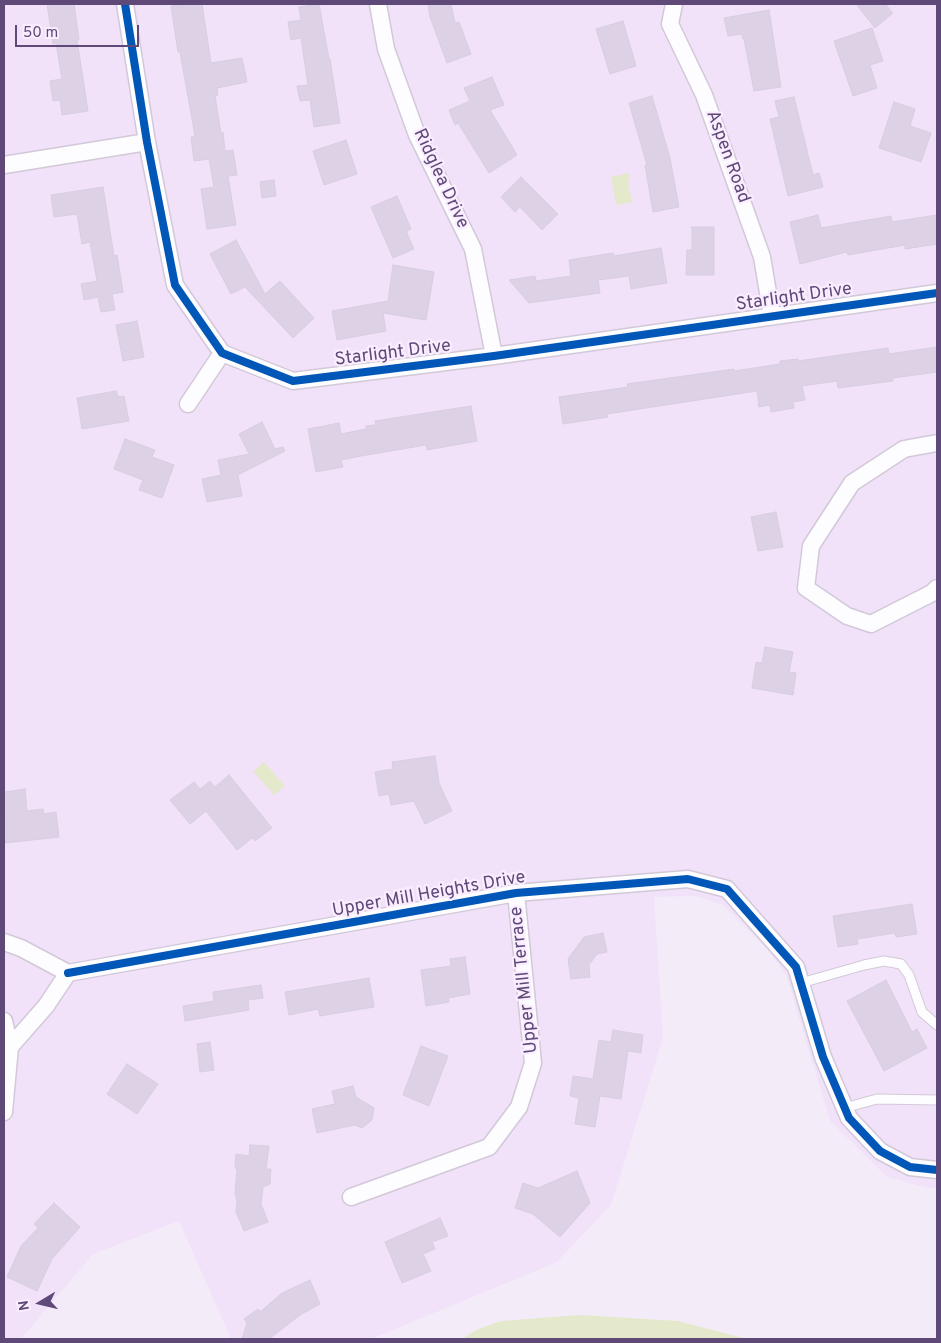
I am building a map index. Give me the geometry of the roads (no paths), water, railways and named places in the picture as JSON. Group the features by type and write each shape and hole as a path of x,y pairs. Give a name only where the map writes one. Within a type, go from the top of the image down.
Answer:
{"street":[{"path":"125,4 147,142 175,285 222,353 188,404"},
{"name":"Ridglea Drive","path":"378,4 386,49 418,135 473,249 494,356"},
{"name":"Aspen Road","path":"674,4 670,24 704,95 762,257 772,316"},
{"path":"4,165 147,142"},
{"name":"Starlight Drive","path":"222,353 293,382 494,356 937,293"},
{"path":"937,443 904,449 852,483 811,546 806,588 846,616 871,624 932,593 937,588"},
{"name":"Upper Mill Heights Drive","path":"68,973 516,893 688,879 728,889 796,967 823,1057 849,1118 880,1151 910,1167 937,1170"},
{"name":"Upper Mill Terrace","path":"351,1197 489,1147 519,1107 533,1063 516,893"},
{"path":"4,942 21,948 68,973 46,1006 10,1048"},
{"path":"4,1022 10,1048 4,1112"}],"lane":[{"path":"800,983 884,961 901,964 909,974 922,1012 937,1025"},
{"path":"844,1108 877,1099 937,1100"}]}
